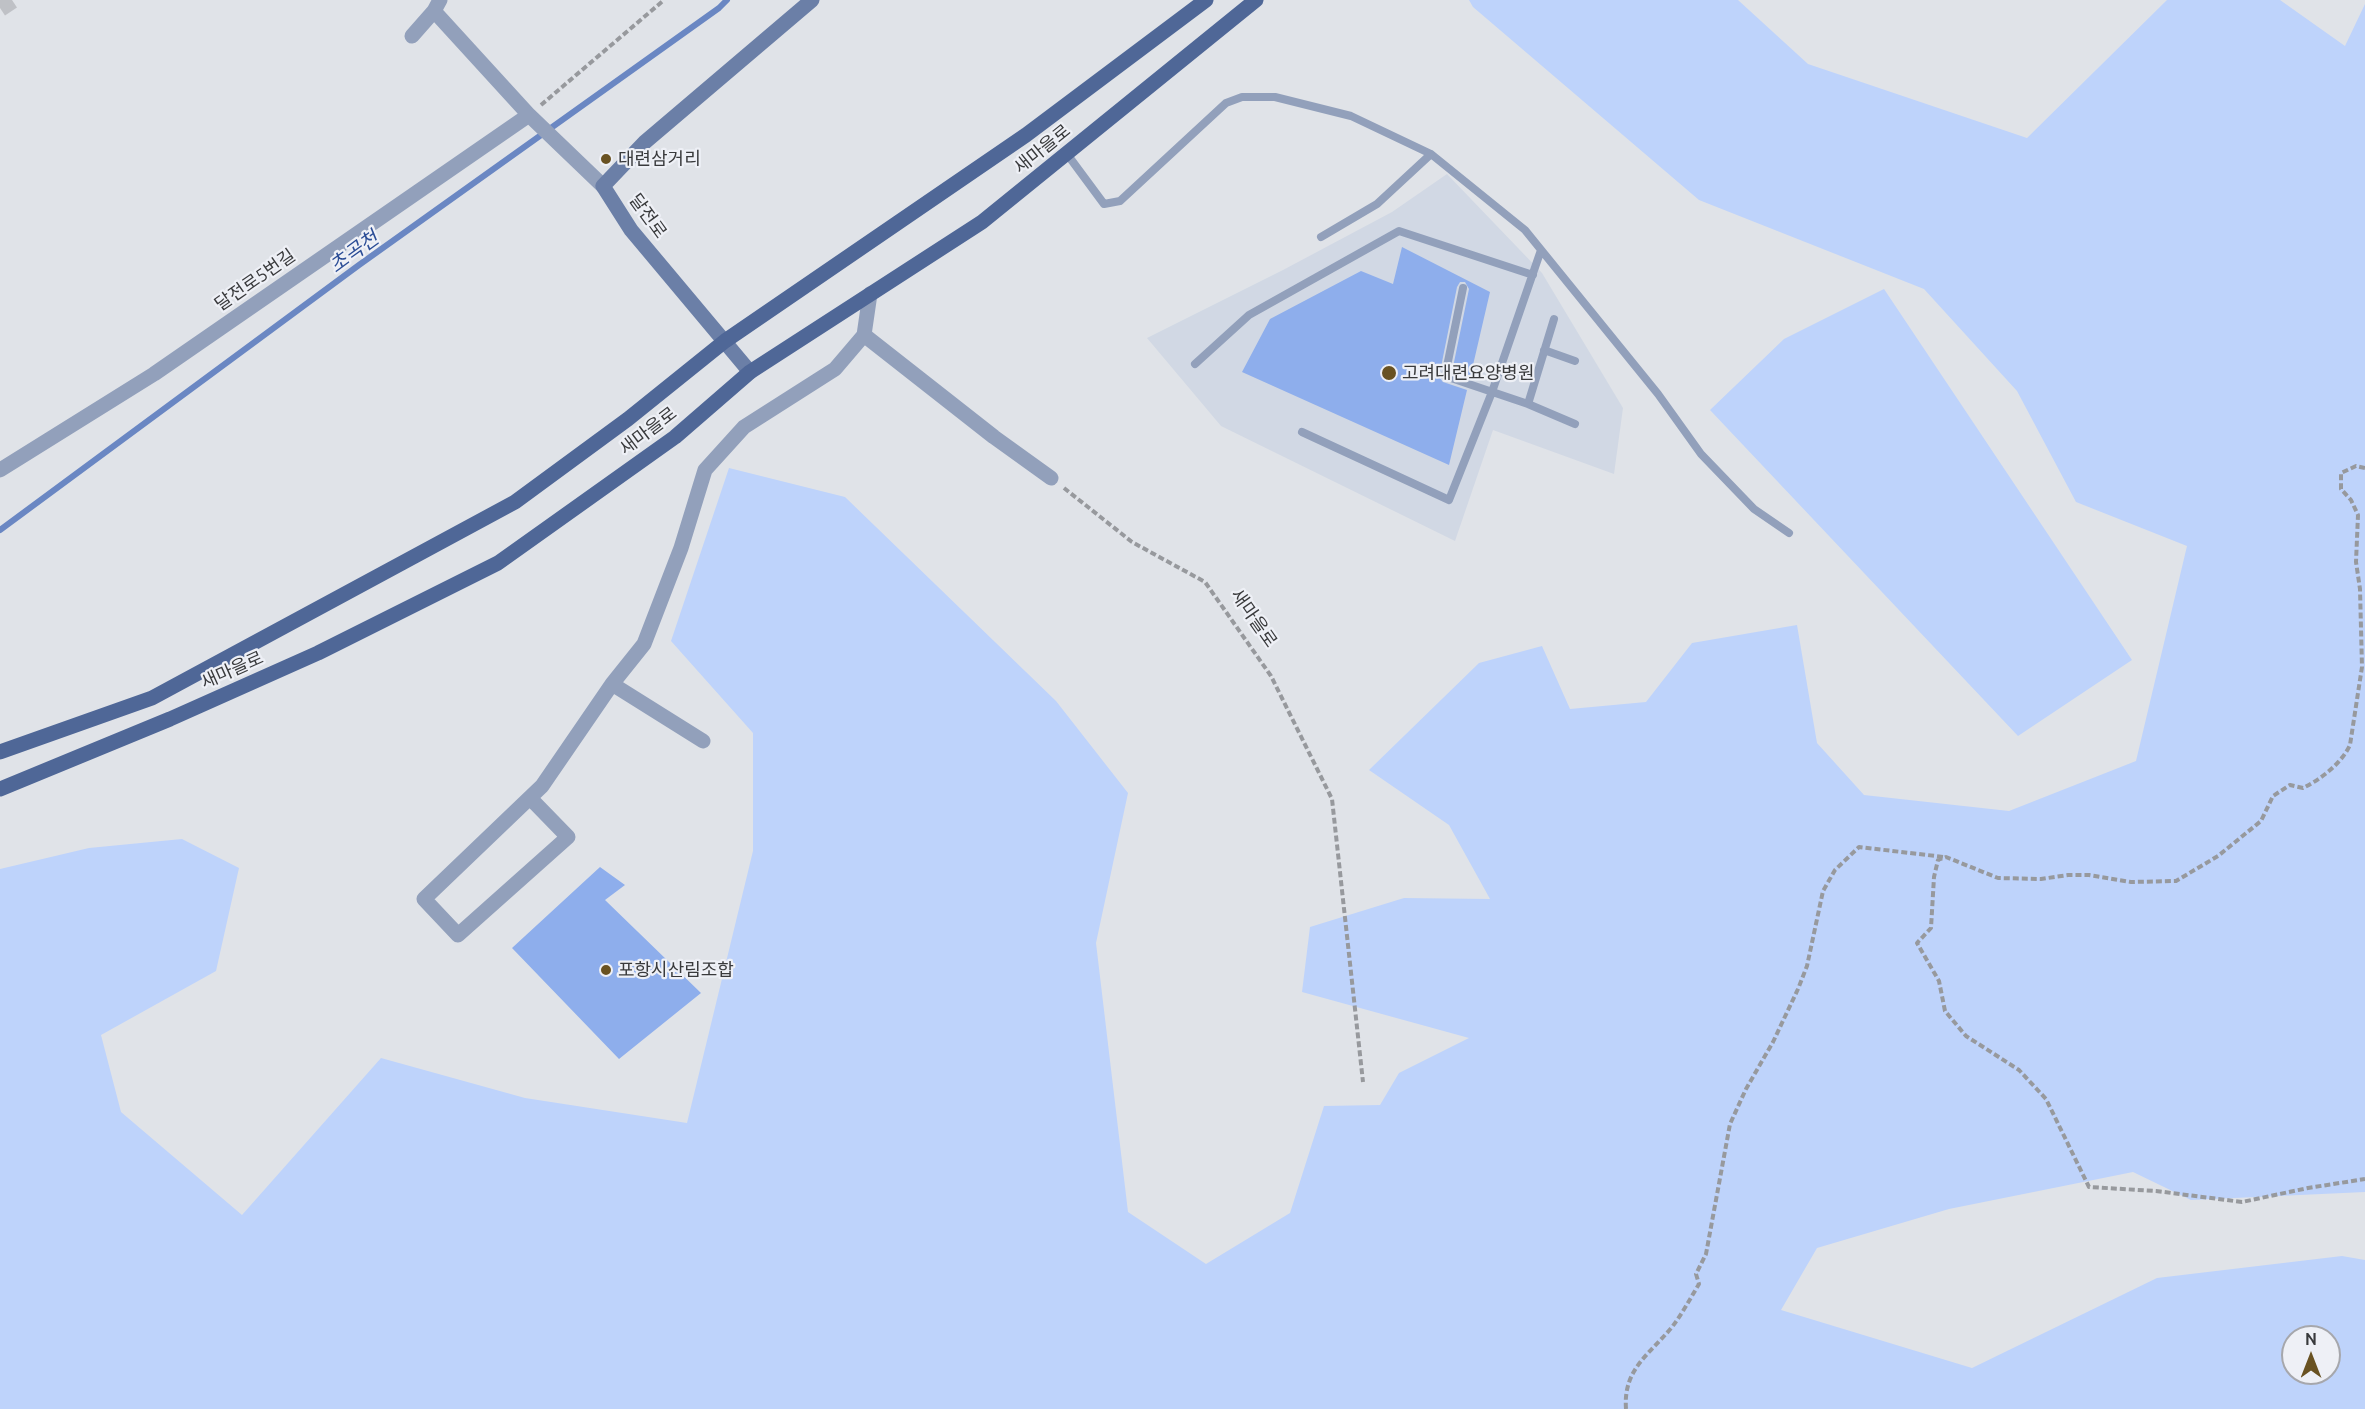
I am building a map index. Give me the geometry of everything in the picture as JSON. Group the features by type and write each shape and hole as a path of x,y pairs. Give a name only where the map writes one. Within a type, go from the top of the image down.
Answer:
{"main road":[{"name":"새마을로","path":"0,752 152,698 515,502 628,419 726,341 1026,135 1206,0"},
{"name":"새마을로","path":"0,789 170,719 318,653 498,564 675,437 750,372 982,222 1256,0"}],"street":[{"path":"412,36 437,6 532,118 603,186 645,142 805,2"},
{"name":"달전로5번길","path":"0,470 154,374 532,118"},
{"name":"달전로","path":"603,186 631,230 750,372"},
{"path":"531,799 568,837 458,935 424,899 531,799 612,684 644,644 681,548 705,470 744,427 835,369 864,335 870,294"},
{"path":"864,335 994,437 1052,478"},
{"path":"612,684 703,741"}],"lane":[{"path":"1066,154 1104,204 1120,201 1226,103 1242,96 1275,97 1351,116 1431,154 1525,230 1659,394 1701,454 1754,509 1789,533"},
{"path":"1321,237 1377,204 1431,154"},
{"path":"1195,364 1249,315 1399,231 1533,275"},
{"path":"1302,432 1449,500 1492,392 1541,250"},
{"path":"1463,288 1445,376 1528,404 1575,424"},
{"path":"1528,404 1554,319"},
{"path":"1544,350 1575,362"}],"path":[{"path":"532,118 664,0"},
{"path":"1626,1409 1626,1387 1632,1373 1671,1328 1699,1284 1696,1274 1706,1254 1730,1124 1798,989 1807,966 1819,903 1829,878 1859,847 1946,857 1998,878 2041,879 2089,875 2131,882 2176,881 2218,856 2261,821 2273,796 2290,785 2303,788 2320,780 2345,755 2350,745 2362,667 2360,589 2356,562 2358,515 2351,500 2341,489 2341,473 2356,466 2365,468"},
{"name":"새마을로","path":"1052,478 1132,542 1205,582 1271,676 1332,799 1363,1082"},
{"path":"1946,857 1938,860 1934,877 1931,928 1917,943 1939,981 1945,1011 1966,1036 2019,1070 2046,1099 2089,1187 2156,1191 2242,1202 2365,1179"}],"shaded area":[{"path":"1469,0 1738,0 1808,64 2027,138 2167,0 2280,0 2345,46 2365,4 2365,1192 2191,1200 2133,1172 1949,1209 1817,1248 1781,1310 1972,1368 2157,1278 2342,1256 2365,1260 2365,1409 0,1409 0,869 89,848 182,839 239,868 216,971 101,1035 121,1112 242,1215 381,1058 525,1098 687,1123 753,851 753,733 671,641 729,468 845,497 1056,701 1128,793 1096,943 1128,1212 1206,1264 1290,1213 1324,1106 1380,1105 1399,1073 1469,1038 1302,992 1310,927 1404,898 1490,899 1449,825 1369,770 1479,663 1542,646 1570,709 1646,702 1692,643 1797,625 1817,743 1864,795 2009,811 2136,761 2187,546 2076,502 2017,391 1924,289 1699,200 1473,7"},
{"name":"고려대련요양병원","path":"1447,174 1542,273 1623,408 1614,474 1493,430 1455,541 1221,426 1147,338 1392,212"},
{"path":"1884,289 2132,660 2018,736 1710,410 1784,339"}],"building":[{"path":"1402,247 1490,292 1470,378 1452,372 1469,289 1465,282 1460,282 1457,287 1439,377 1443,382 1467,390 1449,465 1242,372 1270,319 1361,271 1393,284"},
{"name":"포항시산림조합","path":"600,867 625,885 605,900 701,993 619,1059 512,948"}],"waterway":[{"name":"초곡천","path":"0,530 359,265 719,8 727,0"}],"tunnel":[{"path":"0,8 12,0"}],"place":[{"name":"대련삼거리","path":"606,159"},
{"name":"고려대련요양병원","path":"1389,373"},
{"name":"포항시산림조합","path":"606,970"}]}
